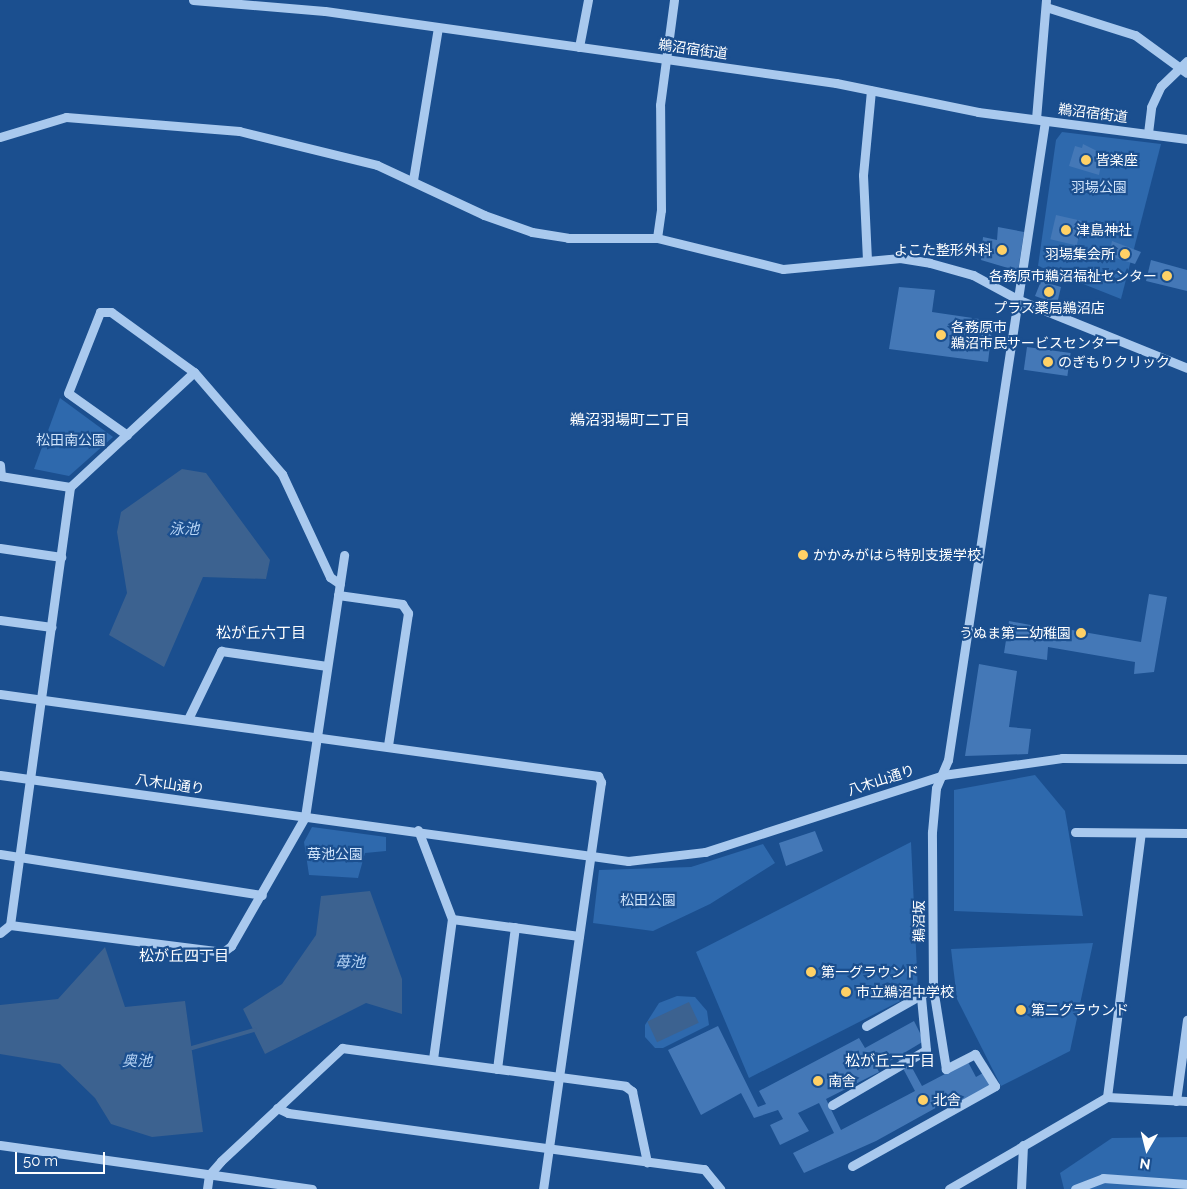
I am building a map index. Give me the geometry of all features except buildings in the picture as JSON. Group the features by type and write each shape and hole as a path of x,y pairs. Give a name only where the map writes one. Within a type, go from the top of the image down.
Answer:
{"street":[{"name":"鵜沼宿街道","path":"193,0 220,1 438,28 668,59 870,90 1046,121 1187,139"},
{"path":"579,47 588,0"},
{"path":"657,238 661,210 660,105 668,59 674,0"},
{"path":"1036,119 1046,4 1135,35 1176,70 1187,73"},
{"path":"413,180 438,28"},
{"path":"1148,133 1152,107 1176,70 1187,61"},
{"path":"867,260 863,175 870,90"},
{"path":"0,137 66,117 239,131 377,165 413,180 484,216 532,232 568,238 657,238 783,269 821,269 867,260 900,258 930,263 973,275 1019,300 1187,368"},
{"name":"鵜沼坂","path":"852,1166 995,1086 975,1054 946,1069 933,988 932,832 936,788 943,775 1046,121"},
{"path":"127,435 68,393 100,312 111,312 194,372 282,474 330,577 340,584"},
{"path":"0,933 10,925 32,779 70,487 194,372"},
{"path":"0,465 1,476 70,487"},
{"path":"0,548 61,557"},
{"path":"10,925 223,952 262,895 305,817 326,666 344,556"},
{"path":"338,595 402,604 408,613 388,746"},
{"path":"0,620 52,627"},
{"path":"188,719 221,651 326,666"},
{"path":"0,694 598,776 601,782 543,1189"},
{"name":"八木山通り","path":"0,775 305,817 418,830 591,857 665,859 705,852 943,775 1062,758 1187,759"},
{"path":"418,830 452,919 432,1059"},
{"path":"1075,832 1187,833"},
{"path":"1107,1097 1141,833"},
{"path":"0,854 262,895"},
{"path":"452,919 579,936"},
{"path":"497,1069 514,927"},
{"path":"866,1026 921,997 933,988"},
{"path":"832,1105 926,1050 921,997"},
{"path":"1176,1101 1187,1020"},
{"path":"207,1189 209,1175 342,1048 560,1077 632,1091 647,1162"},
{"path":"949,1189 1107,1097 1187,1101"},
{"path":"277,1108 288,1113 704,1169 720,1189"},
{"path":"0,1145 312,1189"},
{"path":"1021,1189 1023,1145"},
{"path":"1075,1189 1103,1178 1187,1184"}],"green space":[{"name":"羽場公園","path":"1062,132 1161,144 1121,299 1038,266 1056,140"},
{"name":"松田南公園","path":"60,398 113,437 69,476 34,469"},
{"path":"1035,775 1065,811 1083,916 954,911 954,790"},
{"name":"苺池公園","path":"312,827 386,837 386,851 365,853 358,878 309,875 304,842"},
{"name":"第一グラウンド","path":"911,842 918,992 749,1078 696,952"},
{"name":"松田公園","path":"763,844 775,863 710,904 653,931 593,923 599,870 691,867"},
{"name":"第二グラウンド","path":"1093,943 1070,1051 1001,1086 957,999 951,949"},
{"path":"677,996 695,997 707,1011 709,1025 663,1048 655,1048 645,1037 645,1025 659,1003"},
{"path":"1187,1137 1187,1189 1064,1189 1060,1173 1112,1138"}],"water":[{"name":"泳池","path":"182,469 206,473 270,560 266,579 203,577 164,667 109,635 127,593 117,532 121,512"},
{"name":"苺池","path":"370,891 402,979 402,1014 366,1003 265,1054 243,1009 282,984 316,935 321,896"},
{"name":"奥池","path":"105,947 125,1007 185,1001 203,1132 152,1137 111,1124 95,1098 60,1064 0,1054 0,1005 58,999"},
{"path":"689,1002 699,1023 657,1042 647,1021"}],"waterway":[{"path":"192,1048 254,1030"}],"place":[{"name":"皆楽座","path":"1086,160"},
{"name":"津島神社","path":"1066,230"},
{"name":"よこた整形外科","path":"1002,250"},
{"name":"羽場集会所","path":"1125,254"},
{"name":"各務原市鵜沼福祉センター","path":"1167,276"},
{"name":"プラス薬局鵜沼店","path":"1049,292"},
{"name":"各務原市 鵜沼市民サービスセンター","path":"941,335"},
{"name":"のぎもりクリック","path":"1048,362"},
{"name":"かかみがはら特別支援学校","path":"803,555"},
{"name":"うぬま第二幼稚園","path":"1081,633"},
{"name":"第一グラウンド","path":"811,972"},
{"name":"市立鵜沼中学校","path":"846,992"},
{"name":"第二グラウンド","path":"1021,1010"},
{"name":"南舎","path":"818,1081"},
{"name":"北舎","path":"923,1100"}],"district":[{"name":"鵜沼羽場町二丁目","path":"630,421"},
{"name":"松が丘六丁目","path":"261,634"},
{"name":"松が丘四丁目","path":"184,957"},
{"name":"松が丘二丁目","path":"890,1062"}]}
